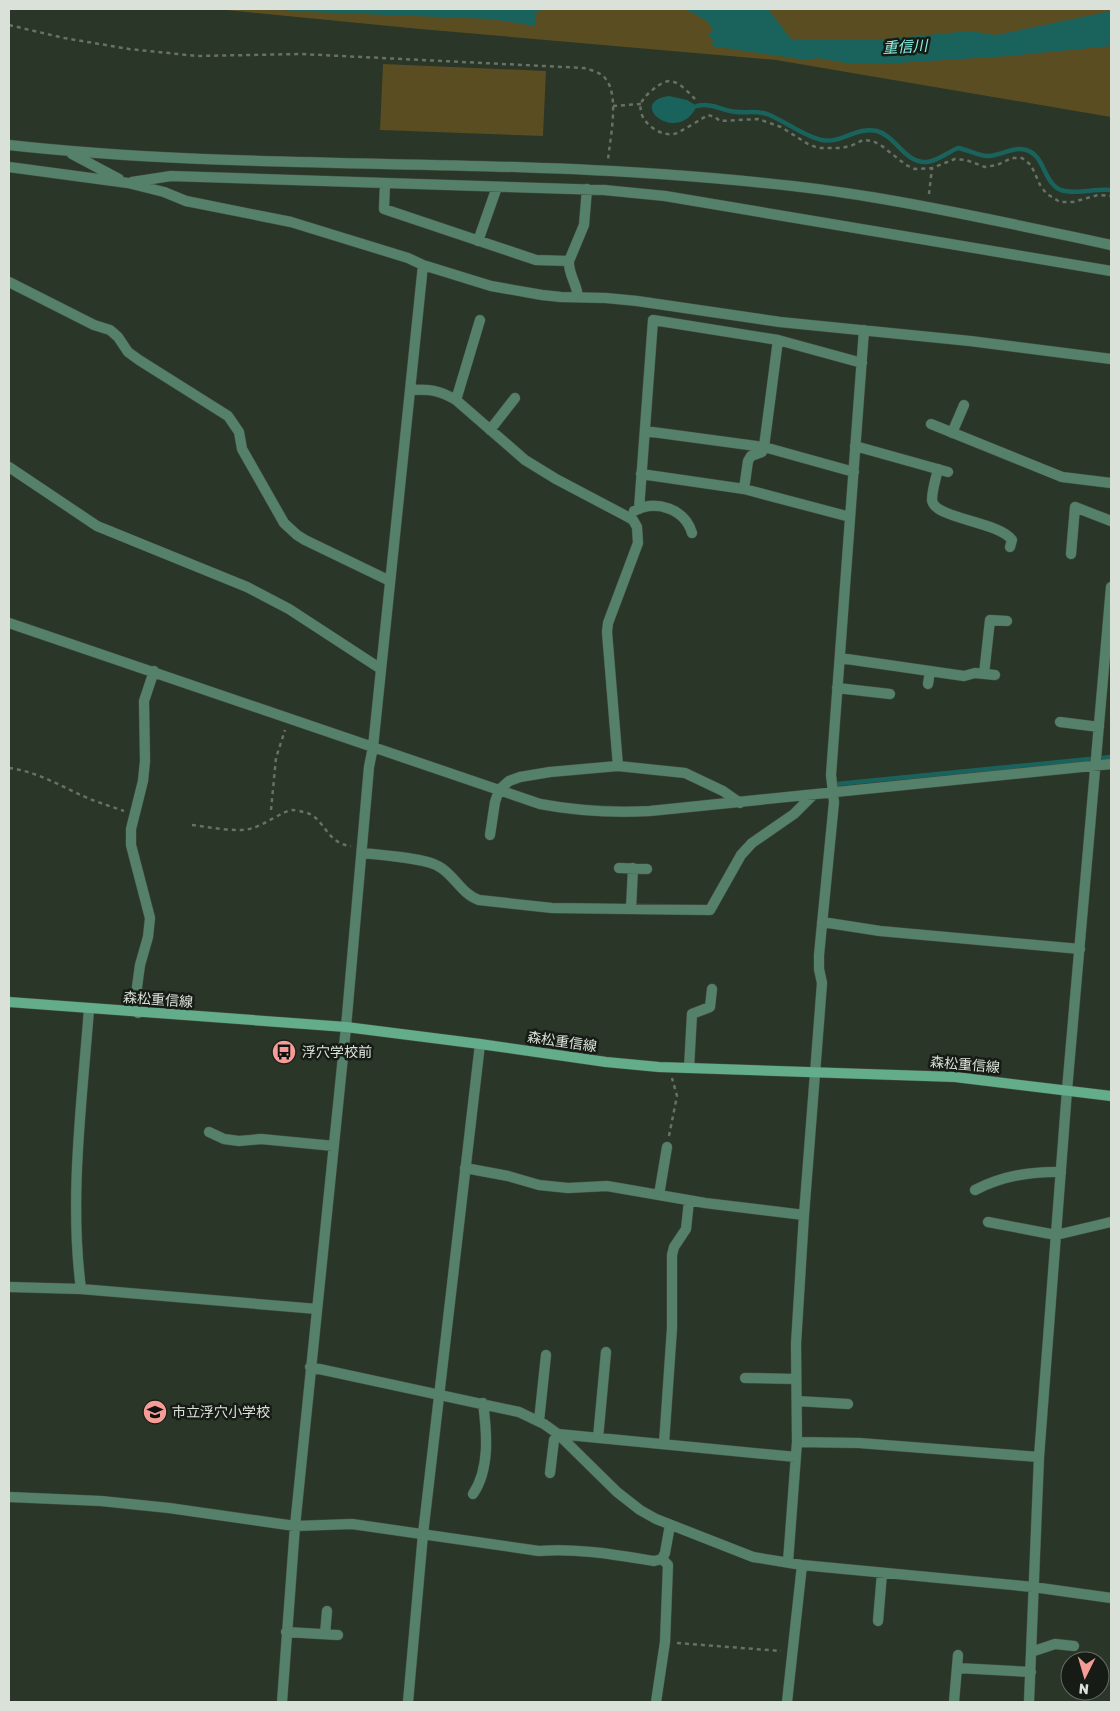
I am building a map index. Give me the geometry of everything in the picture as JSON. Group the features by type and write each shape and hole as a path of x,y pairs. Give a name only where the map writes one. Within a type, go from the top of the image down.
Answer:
{"main road":[{"name":"森松重信線","path":"9,1002 346,1027 606,1062 669,1068 954,1077 1111,1096"}],"street":[{"path":"9,145 147,157 607,172 729,180 868,196 1111,245"},
{"path":"67,151 128,183 171,176 586,189 665,196 1111,271"},
{"path":"9,167 128,183 164,192 186,201 291,222 491,286 552,296 637,300 780,322 970,341 1111,359"},
{"path":"385,183 384,209 536,260 569,261"},
{"path":"478,241 496,187"},
{"path":"578,297 578,290 568,270 569,261 584,225 586,189"},
{"path":"282,1702 286,1632 310,1367 346,1027 370,767 423,265"},
{"path":"9,282 110,330 118,337 128,352 228,416 239,432 242,449 284,523 290,530 305,540 390,581"},
{"path":"456,400 480,320"},
{"path":"639,509 653,320 778,340 862,364"},
{"path":"788,1562 797,1442 796,1344 822,983 819,970 822,922 834,802 831,775 864,330"},
{"path":"744,489 748,461 751,456 762,452 764,447 778,340"},
{"path":"410,390 428,389 443,393 456,400 525,460 556,479 628,516 637,527 638,543 608,623 607,632 618,766"},
{"path":"490,430 515,398"},
{"path":"952,433 964,405"},
{"path":"931,424 1062,477 1111,482"},
{"path":"645,431 764,447 854,472"},
{"path":"855,446 943,470 932,500 935,507 944,512 1000,530 1012,540 1010,548"},
{"path":"9,467 97,526 264,596 289,609 381,669"},
{"path":"641,474 744,489 850,517"},
{"path":"628,516 636,509 648,506 664,507 674,510 690,525 692,533"},
{"path":"1071,554 1075,507 1111,521"},
{"path":"1028,1702 1031,1672 1039,1457 1067,1090 1099,727 1108,672 1111,587"},
{"path":"840,658 964,676 975,673 989,675 990,620 1007,621"},
{"path":"9,623 540,804 567,810 594,812 650,811 1111,764"},
{"path":"138,1013 137,987 140,965 148,937 150,918 131,845 131,830 143,781 145,762 144,701 154,671"},
{"path":"928,684 930,671"},
{"path":"837,688 890,694"},
{"path":"1060,722 1099,727"},
{"path":"490,835 495,802 500,790 509,781 520,777 618,766 685,773 723,791 740,803"},
{"path":"362,850 423,861 439,866 465,892 479,900 552,908 710,910 741,855 752,844 794,814 812,795"},
{"path":"619,868 647,869"},
{"path":"631,909 633,868"},
{"path":"822,922 880,930 1080,948"},
{"path":"689,1068 692,1014 710,1007 712,989"},
{"path":"81,1289 77,1257 76,1203 89,1009"},
{"path":"408,1702 423,1534 480,1044"},
{"path":"209,1132 224,1139 239,1141 261,1139 334,1146"},
{"path":"659,1195 666,1147"},
{"path":"465,1168 508,1176 539,1185 568,1188 607,1186 689,1200 804,1215"},
{"path":"975,1190 992,1181 1045,1171 1061,1172"},
{"path":"664,1444 672,1328 672,1255 674,1247 686,1229 689,1200"},
{"path":"988,1222 1056,1235 1111,1222"},
{"path":"9,1287 81,1289 317,1309"},
{"path":"598,1438 606,1352"},
{"path":"539,1421 546,1355"},
{"path":"310,1367 519,1412 539,1421 558,1434 617,1492 640,1510 670,1525 753,1557 1111,1598"},
{"path":"745,1378 796,1379"},
{"path":"797,1401 848,1404"},
{"path":"473,1494 481,1482 485,1451 486,1426 483,1404"},
{"path":"558,1434 796,1457"},
{"path":"550,1473 554,1440 558,1434"},
{"path":"797,1442 858,1444 1039,1457"},
{"path":"9,1497 101,1501 169,1508 295,1526 352,1524 539,1551 581,1551 654,1561 662,1559"},
{"path":"662,1559 670,1525"},
{"path":"656,1702 665,1642 668,1566 662,1559"},
{"path":"787,1702 802,1564"},
{"path":"878,1621 882,1572"},
{"path":"325,1634 327,1611"},
{"path":"286,1632 338,1635"},
{"path":"1031,1652 1055,1644 1074,1646"},
{"path":"954,1702 958,1655"},
{"path":"957,1668 1031,1672"}],"path":[{"path":"9,25 64,38 129,49 198,56 301,54 584,68 604,76 612,87 613,106 607,172"},
{"path":"695,98 674,82 668,81 649,93 641,104 642,116 646,122 659,132 666,134 674,134 708,115 720,121 758,119 781,127 813,146 842,148 868,140 882,146 906,165 915,169 932,168 955,159 966,160 985,167 997,165 1016,157 1022,158 1031,165 1046,194 1060,202 1073,202 1098,195 1111,196"},
{"path":"613,106 641,104"},
{"path":"928,207 932,168"},
{"path":"271,810 276,758 283,741 288,718"},
{"path":"9,768 19,769 56,783 135,816"},
{"path":"192,825 245,830 260,825 290,810 306,812 317,817 324,829 336,842 362,850"},
{"path":"666,1147 677,1096 669,1068"},
{"path":"665,1642 792,1652"}],"shaded area":[{"path":"216,9 1111,9 1111,117 776,60"},
{"path":"383,64 546,71 543,136 380,130"}],"water":[{"path":"267,9 544,9 535,13 535,26 492,19"},
{"name":"重信川","path":"685,9 768,9 791,39 875,40 970,31 996,35 1111,11 1111,46 1008,56 882,64 846,63 817,58 806,60 711,46 714,41 708,35 713,30 707,21"},
{"path":"669,96 687,100 697,106 688,118 678,123 659,119 653,113 652,106 657,100"}],"waterway":[{"path":"697,106 710,105 735,112 767,114 809,136 829,141 862,131 877,131 890,138 913,159 919,161 935,160 958,148 988,156 1016,149 1026,150 1037,157 1051,182 1061,190 1073,192 1111,190"},
{"path":"1102,758 1111,757"},
{"path":"837,784 1090,759"}],"place":[{"name":"浮穴学校前","path":"284,1052"},
{"name":"市立浮穴小学校","path":"155,1412"}]}
